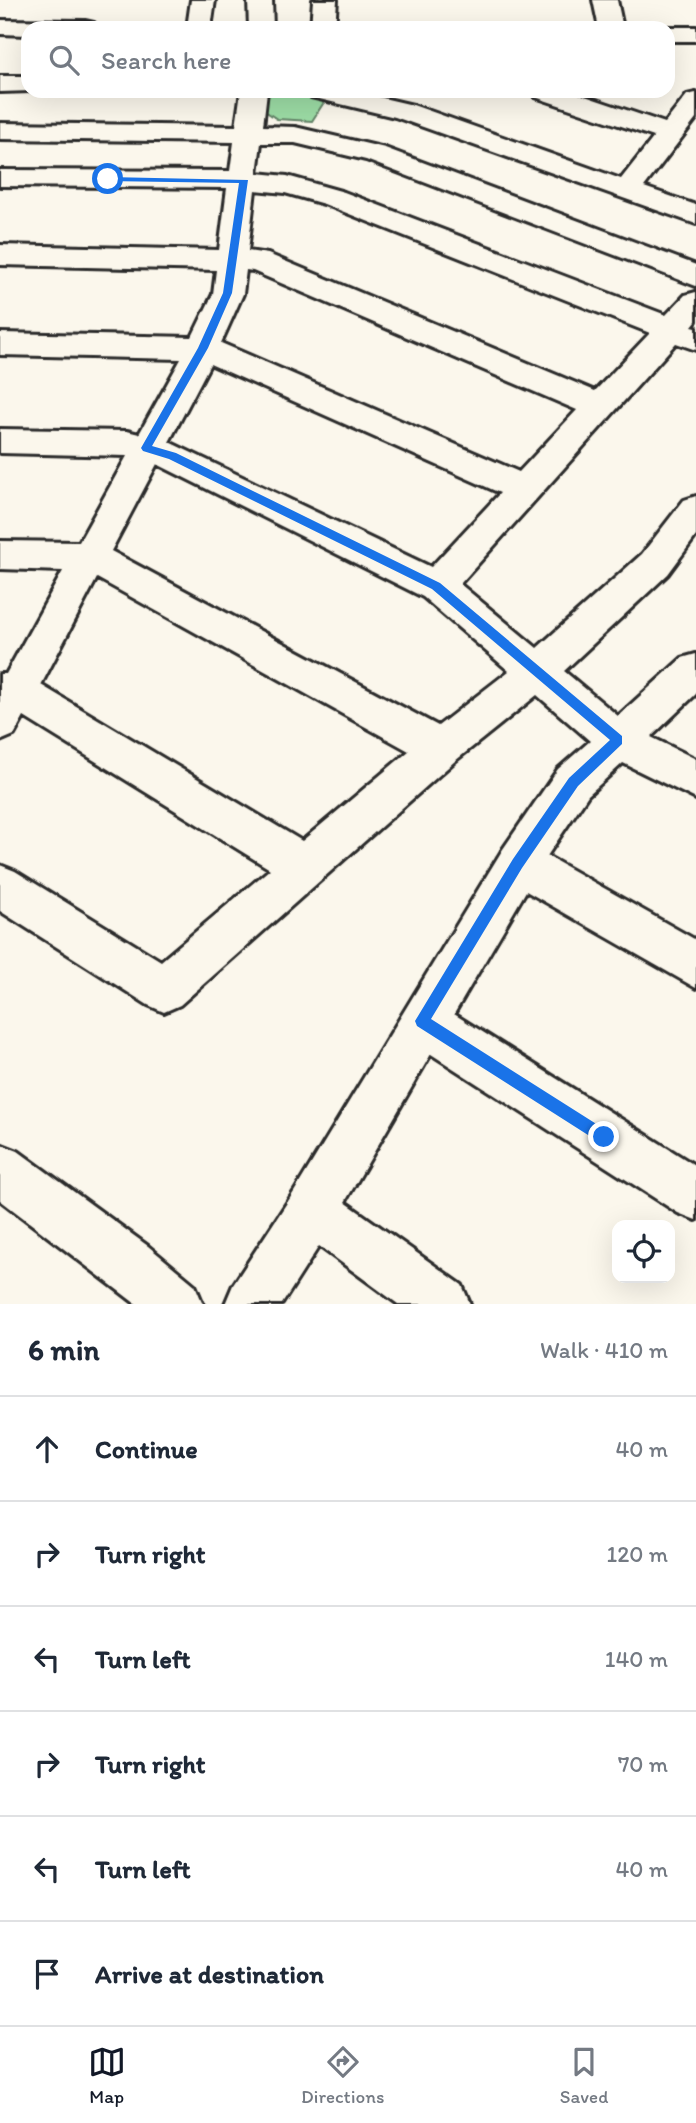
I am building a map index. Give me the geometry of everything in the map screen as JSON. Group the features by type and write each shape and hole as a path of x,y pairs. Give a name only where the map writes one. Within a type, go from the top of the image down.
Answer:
{"street":[{"path":"200,21 203,0"},
{"path":"260,0 261,21"},
{"path":"324,21 325,0"},
{"path":"605,0 610,21"},
{"path":"0,27 21,27"},
{"path":"675,34 696,34"},
{"path":"0,83 21,84"},
{"path":"253,98 228,293 203,348 146,448 90,556 5,701 306,867"},
{"path":"349,98 404,111 696,215"},
{"path":"565,98 670,133"},
{"path":"628,189 696,101"},
{"path":"0,131 295,135 375,154 696,276"},
{"path":"0,178 244,180 288,185 334,198 684,334"},
{"path":"0,254 234,258 257,261 601,407"},
{"path":"436,586 601,407 684,334 696,302"},
{"path":"0,344 203,348 526,490"},
{"path":"0,441 127,443 172,456 436,586 618,740 696,780"},
{"path":"0,886 164,989 441,748 536,673 655,564 696,510"},
{"path":"0,555 90,556 441,748"},
{"path":"252,1304 312,1210 518,863 573,782 696,670"},
{"path":"518,863 696,965"},
{"path":"422,1021 696,1195"},
{"path":"0,1169 130,1265 176,1304"},
{"path":"312,1210 443,1304"}],"green space":[{"path":"266,98 326,99 312,121 277,119 265,111"}],"route":[{"path":"108,179 244,180 228,293 203,348 146,448 172,456 436,586 618,740 573,782 518,863 422,1021 604,1137"}]}
